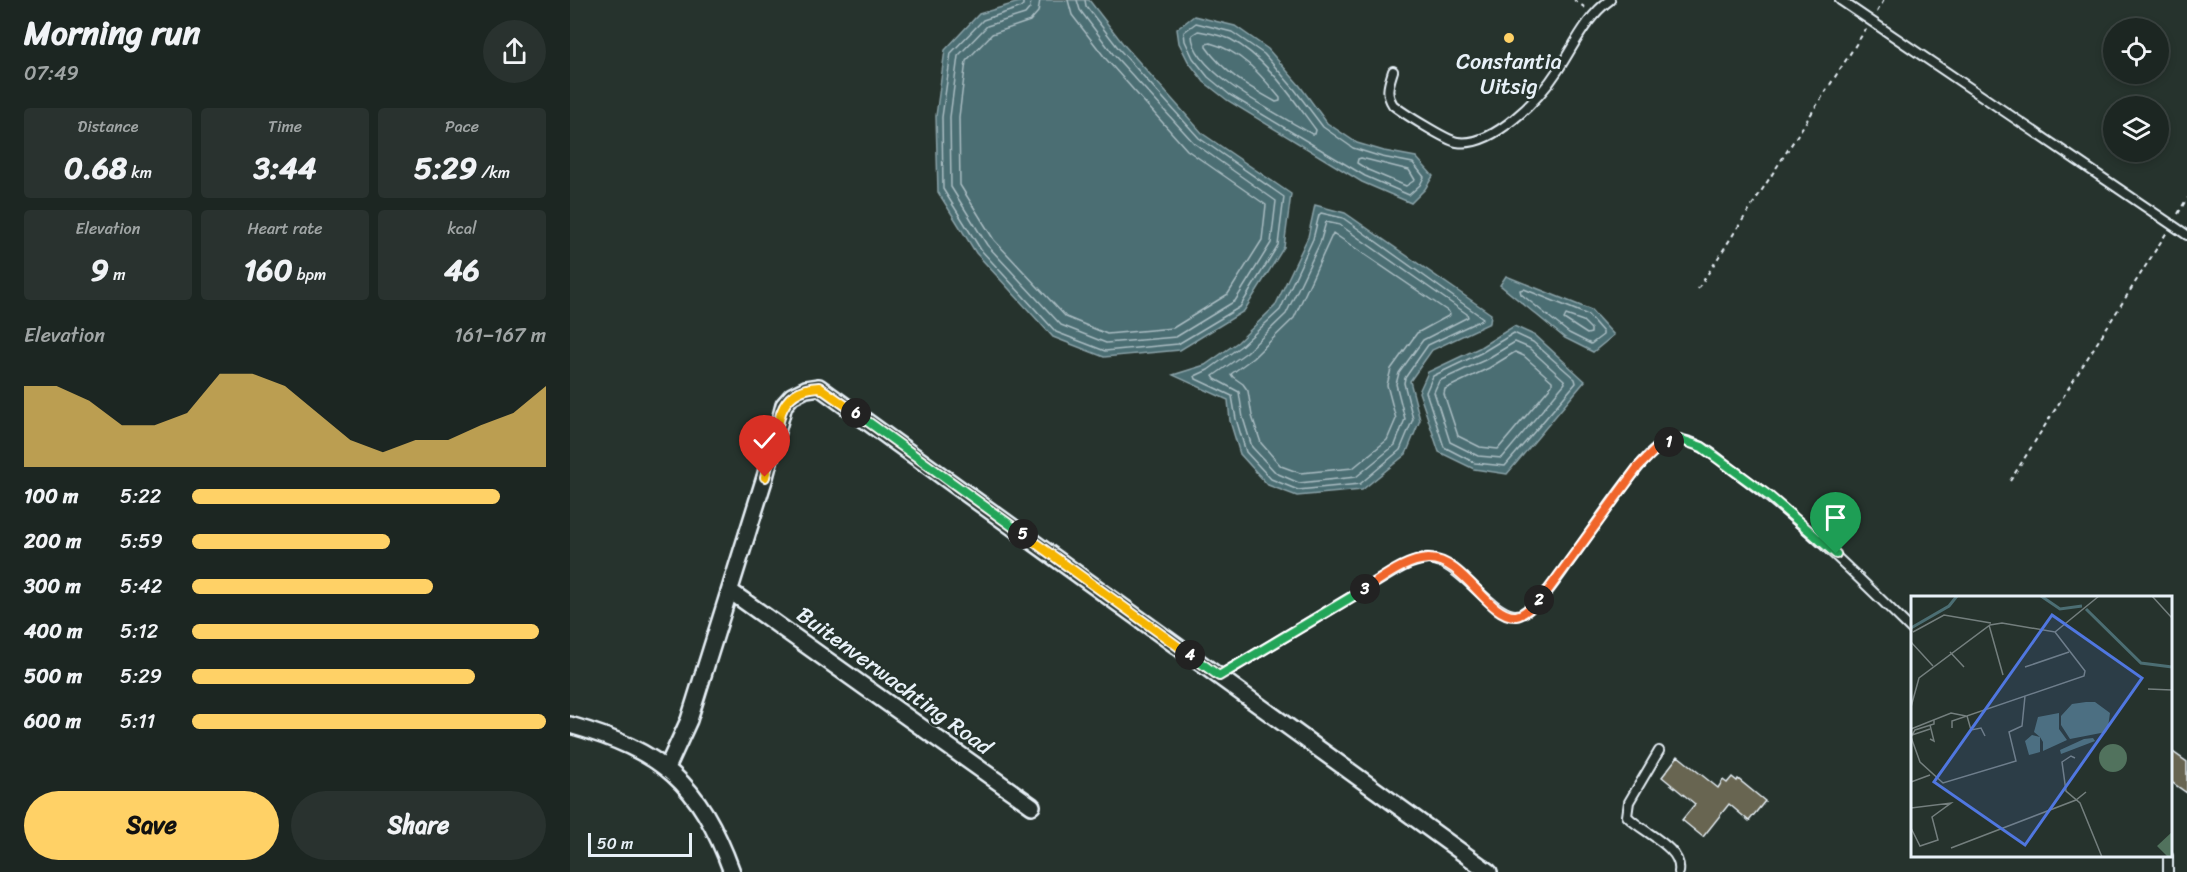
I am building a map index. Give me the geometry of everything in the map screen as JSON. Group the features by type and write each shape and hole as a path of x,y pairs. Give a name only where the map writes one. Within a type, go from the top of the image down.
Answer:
{"street":[{"path":"667,768 689,720 765,477 781,413 787,400 799,392 819,387 1489,872"},
{"name":"Buitenverwachting Road","path":"730,591 1032,806"},
{"path":"570,725 620,741 648,754 667,768 698,801 709,818 732,872"}],"lane":[{"path":"1393,71 1388,87 1393,105 1454,141 1478,140 1506,124 1542,92 1594,13 1610,0"},
{"path":"1840,0 2187,235"},
{"path":"1219,676 1393,572 1407,565 1429,559 1446,564 1461,574 1504,613 1515,616 1522,614 1549,589 1643,461 1658,447 1679,439 1702,447 1769,496 1836,554 1911,629"},
{"path":"1659,751 1632,796 1627,812 1631,819 1672,852 1680,864 1678,872"}],"path":[{"path":"1574,0 1594,13"},
{"path":"1698,289 1884,0"},
{"path":"2010,481 2187,198"}],"water":[{"path":"1026,0 1089,0 1124,45 1203,134 1291,194 1284,247 1244,311 1180,350 1104,357 1053,337 976,253 938,192 936,116 945,50 979,14"},
{"path":"1194,16 1235,26 1268,49 1300,86 1327,123 1357,143 1416,157 1433,176 1425,189 1411,203 1362,182 1227,100 1204,82 1188,61 1179,43 1177,29"},
{"path":"1315,205 1345,213 1491,314 1490,323 1432,350 1410,381 1420,420 1406,454 1362,490 1297,496 1268,485 1240,454 1230,421 1228,400 1173,375 1205,365 1238,342 1275,306 1308,237"},
{"path":"1506,276 1591,310 1614,335 1593,352 1565,338 1500,285"},
{"path":"1514,326 1536,336 1585,381 1507,474 1474,469 1439,452 1419,392 1428,372 1479,348"}],"building":[{"path":"2172,751 2187,762 2187,793 2172,782"},
{"path":"1678,756 1718,788 1723,780 1727,783 1732,777 1737,781 1738,779 1765,801 1749,821 1729,804 1703,837 1682,820 1695,804 1662,777"}],"place":[{"name":"Constantia Uitsig","path":"1509,38"}],"route":[{"path":"765,477 781,413 787,400 811,387 819,387 1219,676 1393,572 1407,565 1429,559 1446,564 1461,574 1504,613 1515,616 1522,614 1549,589 1638,467 1658,447 1679,439 1702,447 1769,496 1836,554"}]}
